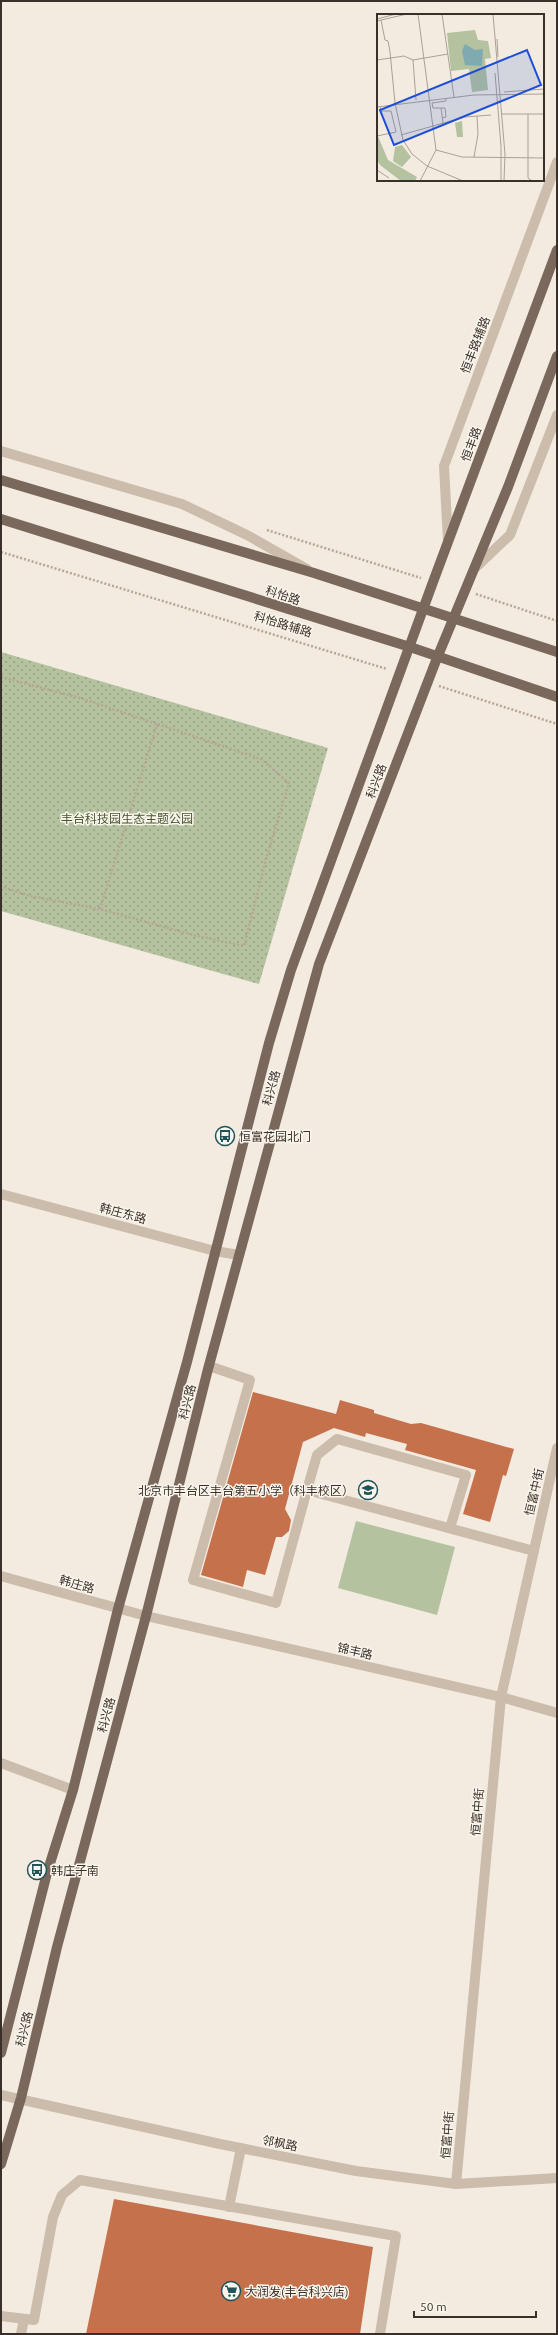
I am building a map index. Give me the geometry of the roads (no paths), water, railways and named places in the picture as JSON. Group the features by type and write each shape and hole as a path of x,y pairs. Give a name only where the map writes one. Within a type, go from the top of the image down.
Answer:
{"main road":[{"name":"恒丰路","path":"410,648 433,582 557,250"},
{"path":"437,658 508,487 557,356"},
{"path":"1,480 314,573 557,652"},
{"name":"科怡路","path":"1,519 410,648 557,697"},
{"name":"科兴路","path":"1,2053 47,1873 72,1790 118,1609 187,1362 269,1043 292,970 410,648"},
{"name":"科兴路","path":"1,2164 20,2098 57,1947 146,1616 209,1366 319,964 437,658"}],"street":[{"name":"恒丰路辅路","path":"448,542 444,466 557,162"},
{"path":"475,568 510,536 557,415"},
{"path":"1,451 182,504 247,535 314,573"},
{"name":"韩庄东路","path":"1,1194 215,1251 239,1255"},
{"path":"209,1366 250,1380 194,1580 276,1603 317,1455 337,1439 466,1475 450,1528"},
{"name":"恒富中街","path":"456,2184 501,1697 557,1448"},
{"path":"308,1490 534,1551"},
{"name":"韩庄路","path":"1,1576 146,1616"},
{"name":"锦丰路","path":"146,1616 501,1697 557,1713"},
{"path":"1,1763 72,1790"},
{"name":"邻枫路","path":"1,2095 241,2148 356,2171 456,2184 557,2178"},
{"path":"229,2207 241,2148"},
{"path":"21,2334 29,2319 53,2217 62,2195 80,2180 396,2236 380,2334"},
{"path":"1,2316 29,2319"}],"place":[{"name":"恒富花园北门","path":"225,1136"},
{"name":"北京市丰台区丰台第五小学（科丰校区）","path":"368,1490"},
{"name":"韩庄子南","path":"37,1870"},
{"name":"大润发(丰台科兴店)","path":"231,2291"}],"park label":[{"name":"丰台科技园生态主题公园","path":"127,818"}]}
